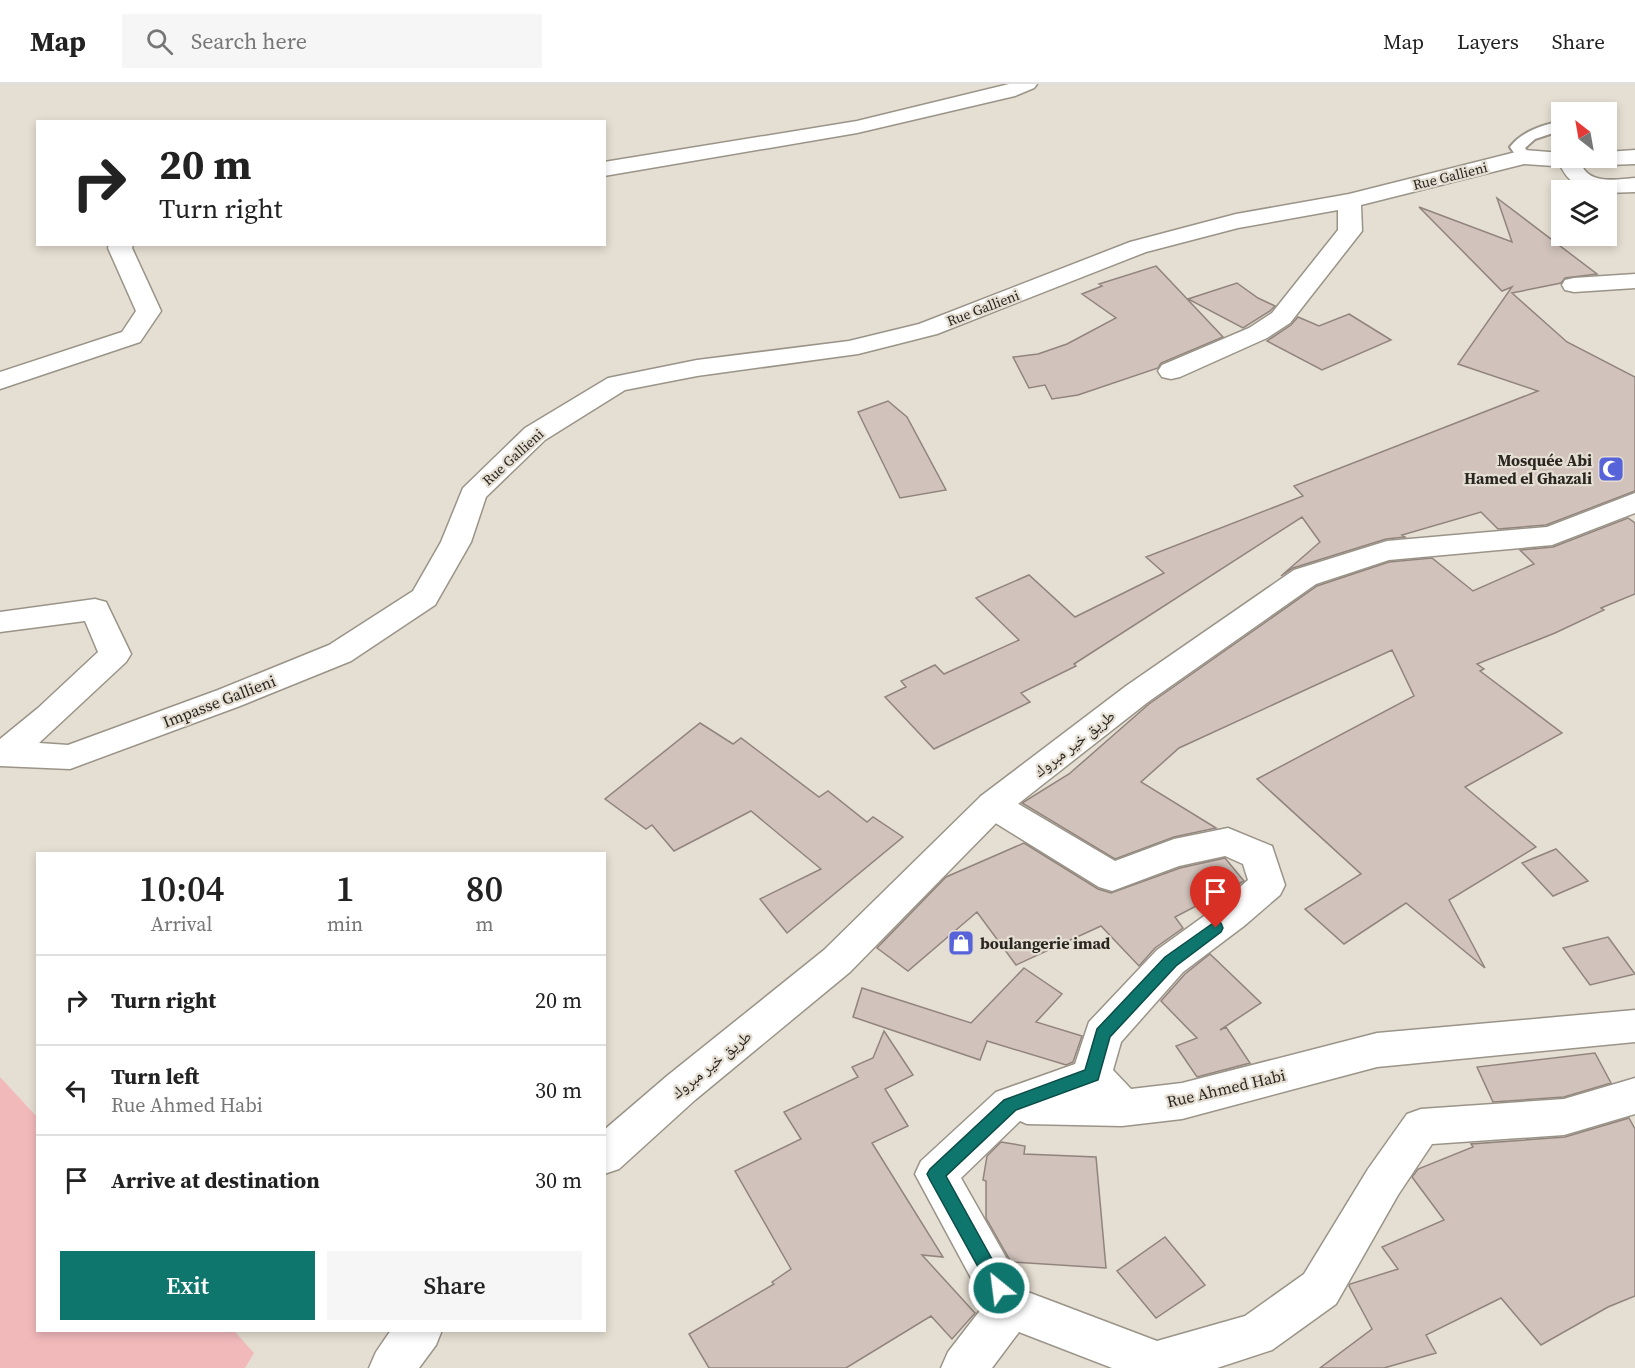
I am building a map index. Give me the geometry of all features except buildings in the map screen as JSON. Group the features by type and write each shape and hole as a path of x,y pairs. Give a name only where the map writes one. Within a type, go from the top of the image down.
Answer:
{"street":[{"path":"606,169 857,127 1008,92 1027,84"},
{"name":"Rue Gallieni","path":"424,598 456,542 473,494 535,434 617,384 697,368 849,349 916,332 1138,247 1236,221 1349,201 1524,157 1551,159"},
{"name":"Rue Gallieni","path":"1617,158 1635,157"},
{"path":"1572,168 1574,174 1588,182 1608,186 1635,185"},
{"path":"1171,371 1258,333 1281,318 1350,231 1349,201"},
{"path":"0,381 131,337 149,311 120,246"},
{"path":"1574,285 1635,280"},
{"name":"طريق خير مبروك","path":"606,1154 681,1088 837,961 993,806 1137,694 1305,577 1387,551 1552,536 1635,502"},
{"name":"Impasse Gallieni","path":"3,754 70,757 229,698 340,653 424,598"},
{"path":"0,622 95,609 115,654 50,716 3,754"},
{"path":"993,806 1112,877 1174,854 1228,842 1259,856 1267,885 1231,916 1170,962 1103,1034 1092,1075"},
{"name":"Rue Ahmed Habi","path":"1010,1105 1122,1108 1182,1101 1377,1050 1635,1026"},
{"path":"1092,1075 1010,1105 936,1174 1010,1307 1157,1363 1256,1335 1320,1289 1383,1182 1421,1127 1564,1117 1635,1096"},
{"path":"1092,1075 1122,1108"},
{"path":"964,1368 1010,1307"},
{"path":"392,1368 419,1332"}],"lane":[{"path":"1524,157 1516,147 1530,136 1551,128"}],"shaded area":[{"path":"0,1077 36,1116 36,1332 235,1332 254,1353 245,1368 0,1368"}],"place":[{"name":"Mosquée Abi Hamed el Ghazali","path":"1611,469"},
{"name":"boulangerie imad","path":"961,943"}],"route":[{"path":"999,1288 936,1174 1010,1105 1092,1075 1103,1034 1170,962 1216,928"}]}
